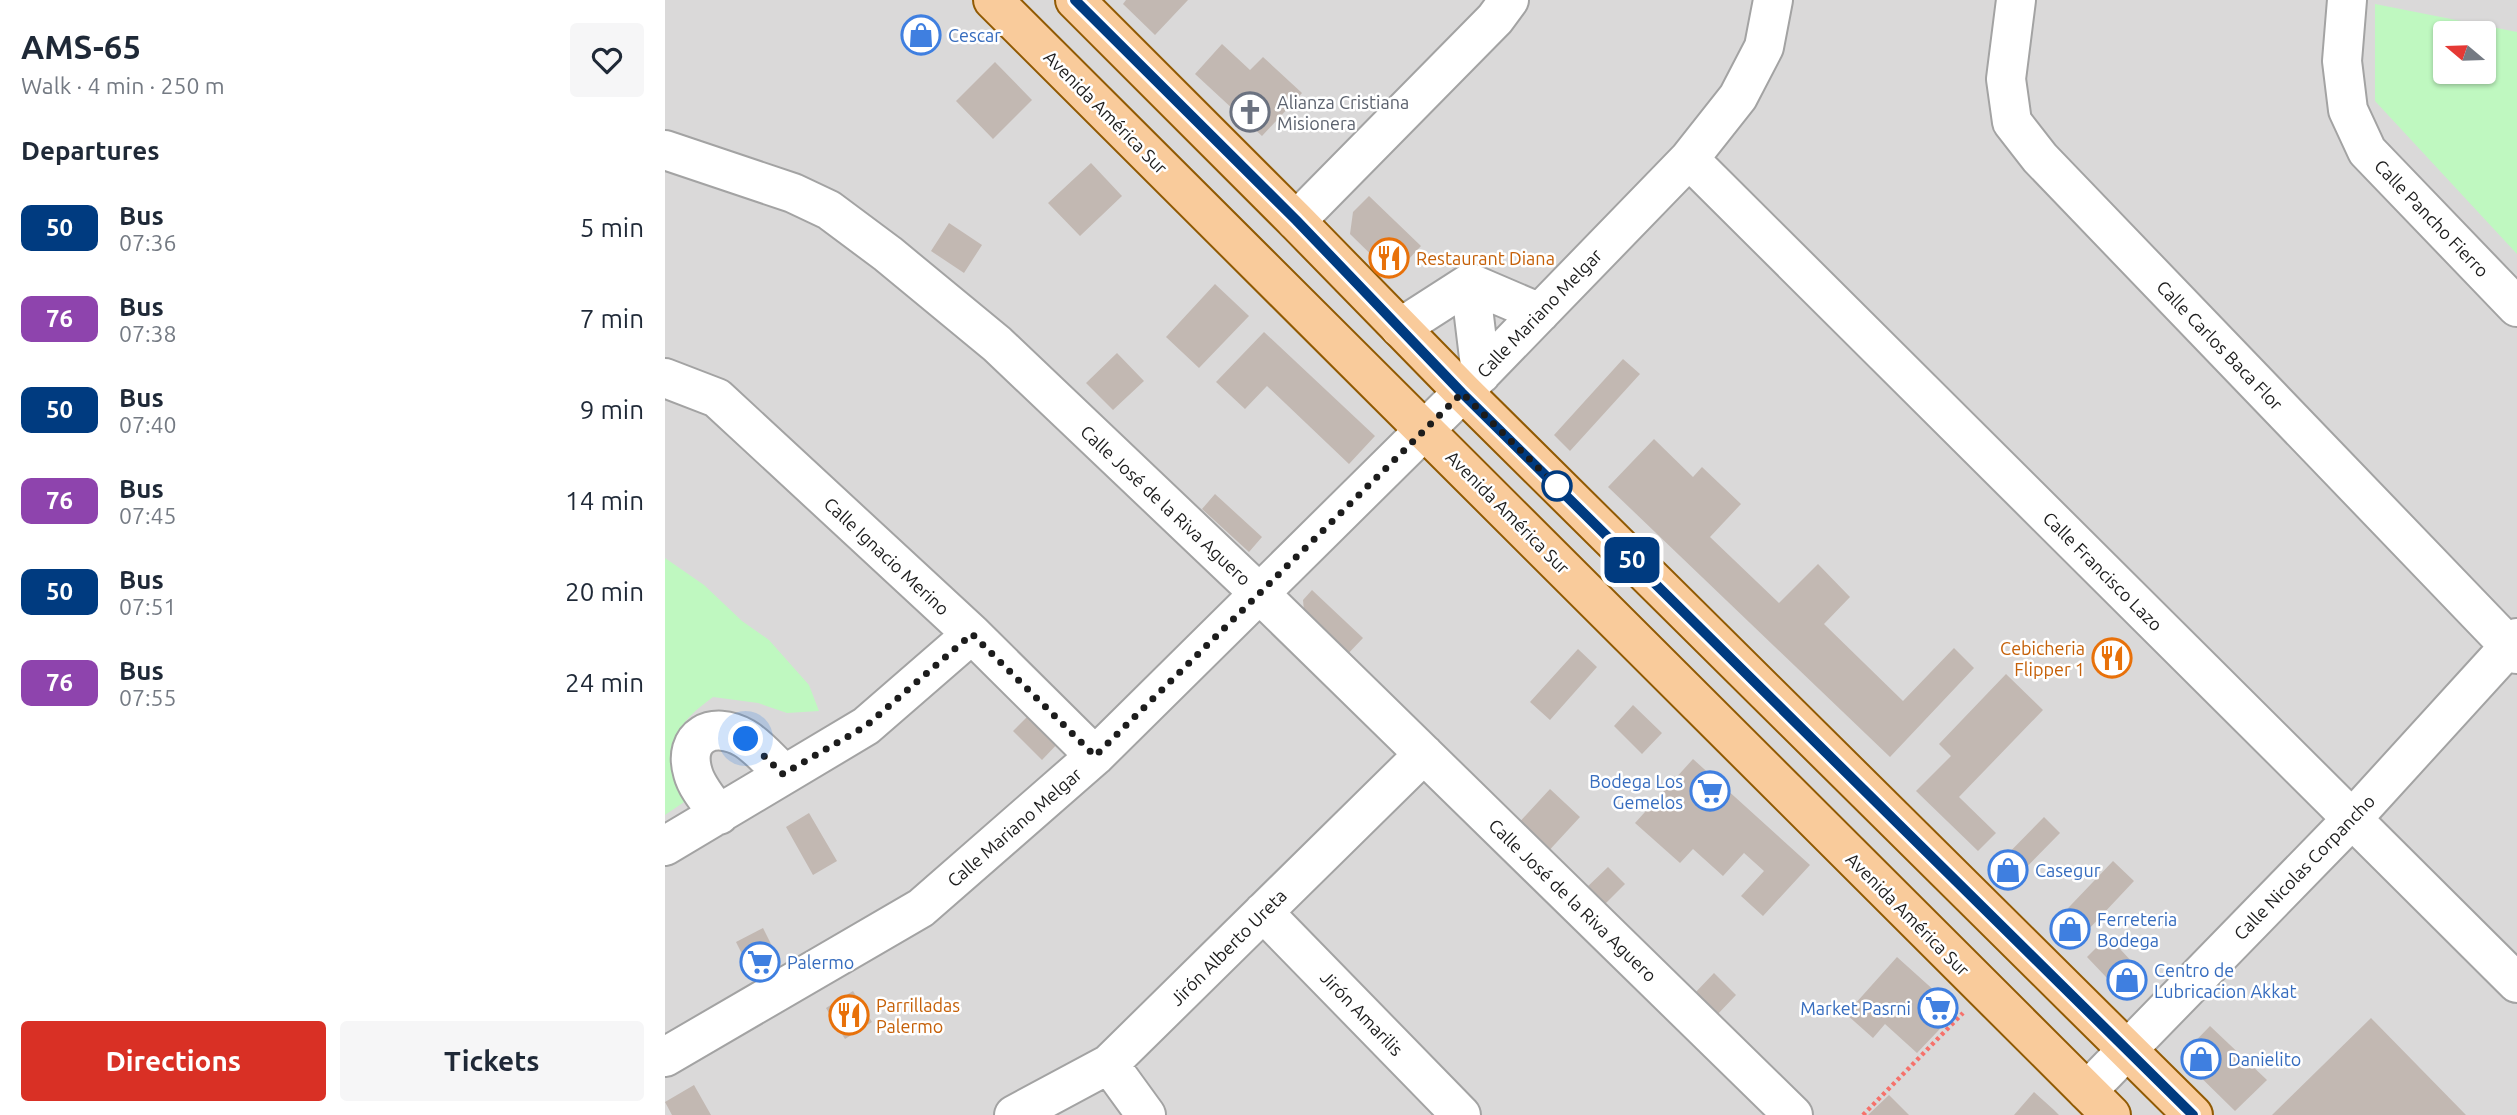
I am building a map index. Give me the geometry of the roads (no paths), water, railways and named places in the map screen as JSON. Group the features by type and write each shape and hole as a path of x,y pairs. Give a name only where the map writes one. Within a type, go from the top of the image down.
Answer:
{"main road":[{"name":"Avenida América Sur","path":"993,0 2099,1103"},
{"path":"1075,0 1296,220 1400,328 1472,383 2126,1050 2193,1115"}],"street":[{"path":"1296,220 1495,19 1509,0"},
{"name":"Calle Mariano Melgar","path":"665,1057 921,908 1095,756 1426,430 1689,159 1738,97 1764,47 1773,0"},
{"name":"Calle Carlos Baca Flor","path":"2016,0 2006,79 2013,122 2040,158 2514,646"},
{"name":"Calle Pancho Fierro","path":"2347,0 2341,61 2348,110 2367,151 2517,307"},
{"name":"Calle José de la Riva Aguero","path":"665,150 793,193 829,210 888,254 997,344 1260,594 1793,1115"},
{"name":"Calle Francisco Lazo","path":"1689,159 2517,982"},
{"path":"1470,283 1540,313"},
{"path":"1400,328 1470,283"},
{"path":"1470,283 1472,383"},
{"name":"Calle Ignacio Merino","path":"665,378 717,398 972,634 1095,756"},
{"path":"665,846 866,726 972,634"},
{"name":"Calle Nicolas Corpancho","path":"2099,1103 2126,1050 2352,818 2514,646"},
{"path":"719,815 694,777 691,765 699,737 709,730 721,729 746,739 783,774"},
{"name":"Jirón Alberto Ureta","path":"1014,1115 1109,1063 1424,754"},
{"name":"Jirón Amarilis","path":"1263,912 1461,1115"},
{"path":"1109,1063 1146,1115"}],"place":[{"name":"Cescar","path":"921,35"},
{"name":"Alianza Cristiana Misionera","path":"1250,112"},
{"name":"Restaurant Diana","path":"1389,258"},
{"name":"Cebicheria Flipper 1","path":"2112,658"},
{"name":"Bodega Los Gemelos","path":"1710,791"},
{"name":"Casegur","path":"2008,870"},
{"name":"Ferreteria Bodega","path":"2070,929"},
{"name":"Palermo","path":"760,962"},
{"name":"Centro de Lubricacion Akkat","path":"2127,980"},
{"name":"Market Pasrni","path":"1938,1008"},
{"name":"Parrilladas Palermo","path":"849,1015"},
{"name":"Danielito","path":"2201,1059"}]}
